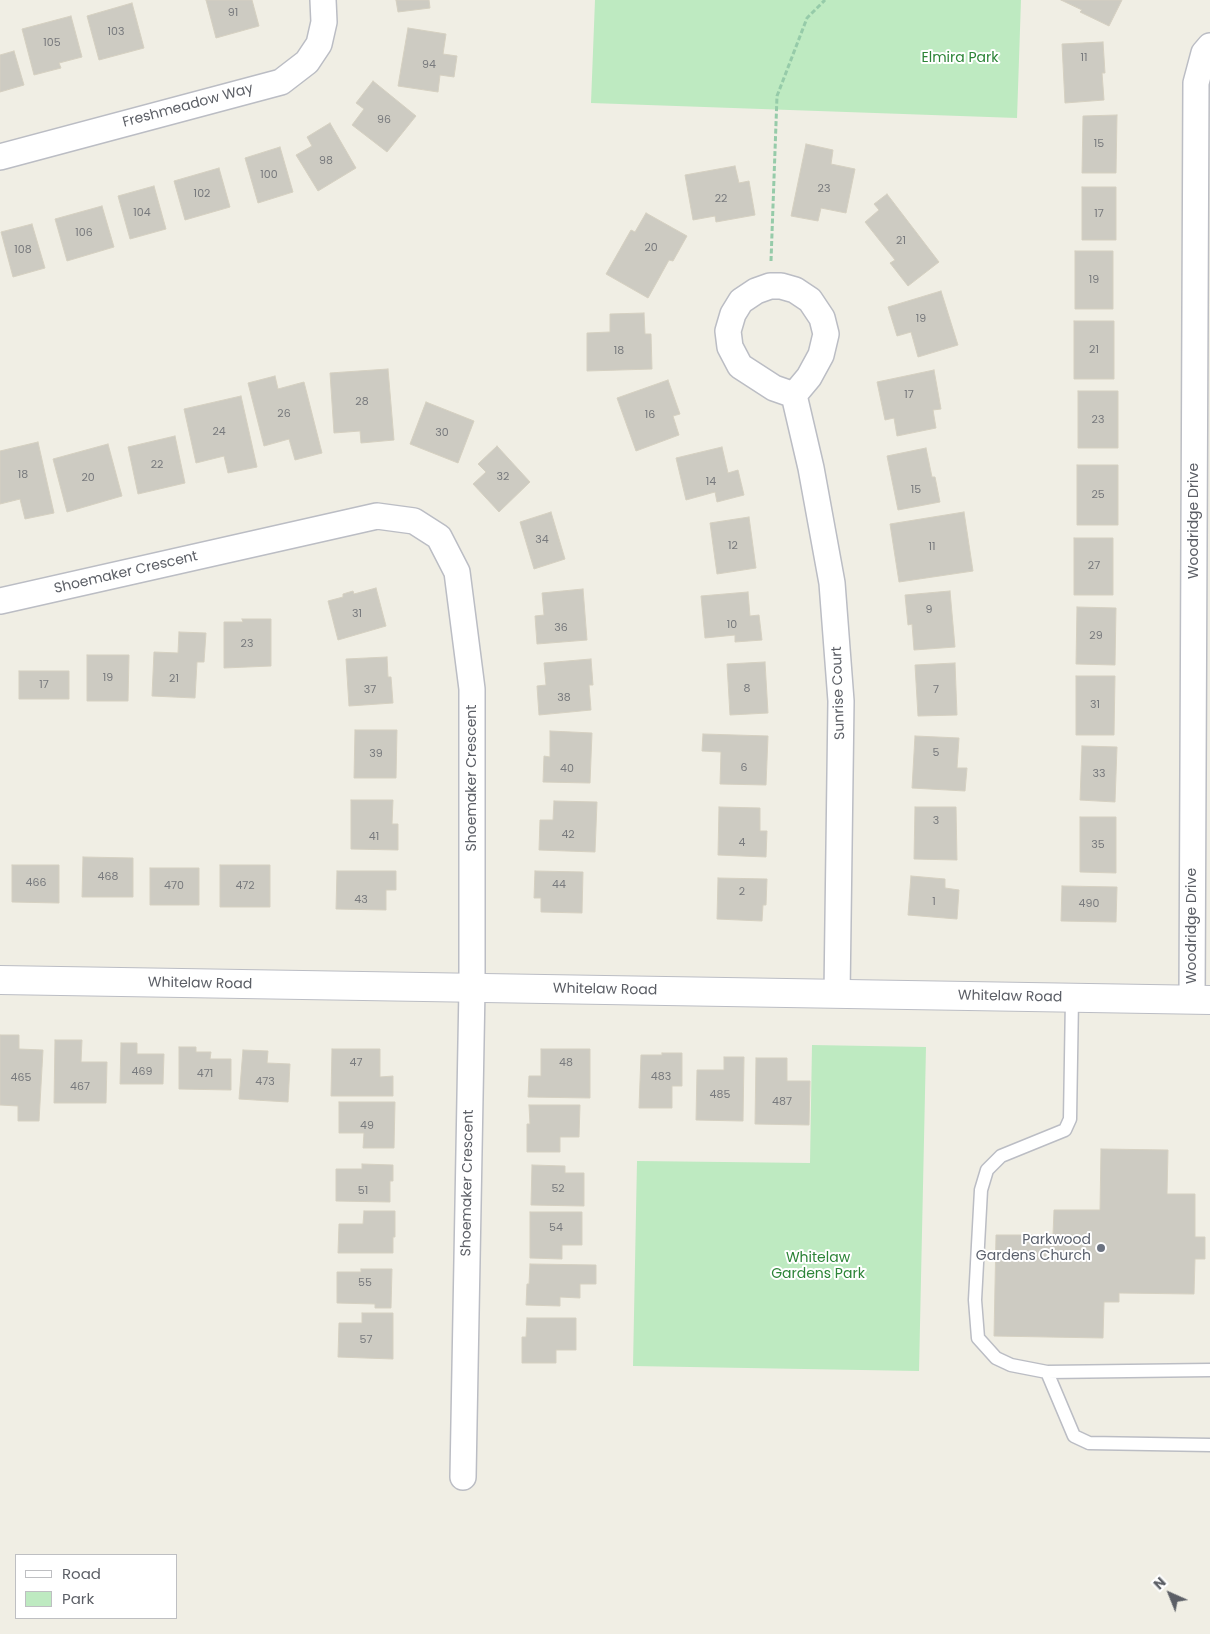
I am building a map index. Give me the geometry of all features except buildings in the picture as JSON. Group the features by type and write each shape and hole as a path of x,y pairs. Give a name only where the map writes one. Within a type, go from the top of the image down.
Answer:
{"street":[{"name":"Freshmeadow Way","path":"0,157 281,82 307,62 319,44 324,22 323,0"},
{"name":"Woodridge Drive","path":"1201,1000 1196,83 1204,53 1210,46"},
{"path":"770,286 781,286 795,290 810,300 822,318 826,334 821,355 809,376 794,395 774,388 740,366 730,347 728,331 733,314 741,301 756,291 770,286"},
{"name":"Sunrise Court","path":"794,395 811,468 832,583 842,702 837,994"},
{"name":"Shoemaker Crescent","path":"0,601 377,516 414,521 439,537 457,572 472,690 472,988 463,1477"},
{"name":"Whitelaw Road","path":"0,980 1201,1000"}],"lane":[{"path":"1072,998 1070,1119 1065,1130 1001,1156 987,1170 981,1190 975,1300 978,1338 996,1358 1012,1365 1047,1372 1210,1370"},
{"path":"1047,1372 1074,1436 1089,1443 1210,1444"}],"path":[{"path":"770,286 777,96 807,18 825,0"}],"green space":[{"name":"Elmira Park","path":"595,0 1021,0 1017,118 591,103"},
{"name":"Whitelaw Gardens Park","path":"812,1045 926,1047 919,1371 633,1366 637,1161 810,1163"}],"place":[{"name":"Parkwood Gardens Church","path":"1101,1248"}]}
